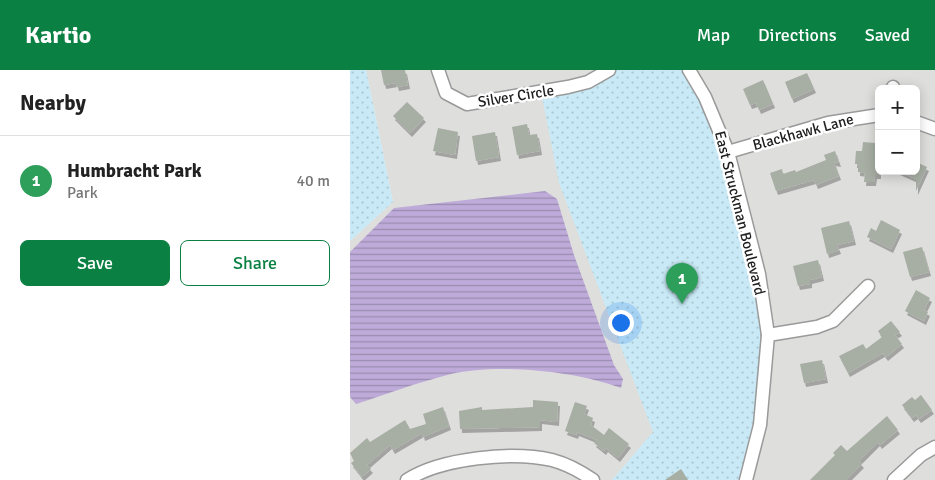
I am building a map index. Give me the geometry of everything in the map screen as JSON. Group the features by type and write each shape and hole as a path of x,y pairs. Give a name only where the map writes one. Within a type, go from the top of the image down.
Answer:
{"street":[{"name":"Silver Circle","path":"438,70 446,93 467,104 568,87 588,82 609,70"},
{"name":"East Struckman Boulevard","path":"689,70 705,97 728,152 758,274 768,335 760,425 746,480"},
{"name":"Blackhawk Lane","path":"728,152 843,119 875,115"},
{"path":"920,123 935,129"},
{"path":"768,335 816,327 833,321 868,286"},
{"path":"894,480 921,456 935,447"},
{"path":"407,480 418,472 442,463 530,456 562,463 593,480"}],"shaded area":[{"path":"350,70 366,70 393,202 350,241"},
{"path":"366,70 935,70 935,480 350,480 350,241 393,202"},
{"path":"617,70 685,70 710,122 730,176 745,232 764,332 757,410 742,480 612,480 653,432 559,183 542,97 609,76"},
{"path":"545,191 557,199 574,255 614,365 623,379 621,388 603,382 560,373 537,370 491,369 451,374 356,404 350,397 350,252 394,208"}],"building":[{"path":"381,70 405,70 408,85 397,87 396,83 384,85"},
{"path":"807,73 814,89 792,99 785,82"},
{"path":"763,80 773,104 759,110 756,103 750,105 743,89"},
{"path":"407,102 424,118 410,133 393,116"},
{"path":"527,124 529,135 537,134 540,151 517,155 512,127"},
{"path":"438,128 458,132 455,155 433,151"},
{"path":"495,132 499,157 476,161 472,136"},
{"path":"863,142 875,143 874,182 864,182 865,173 858,172 858,164 855,164 856,151 862,151"},
{"path":"835,151 839,163 834,162 839,176 816,185 814,180 776,191 770,173 782,169 783,174 795,170 796,172 826,160 824,155"},
{"path":"920,164 927,167 916,191 916,179 907,175 920,175"},
{"path":"881,220 900,230 891,249 867,237 871,228 876,231"},
{"path":"849,221 854,241 837,245 839,250 827,254 821,228"},
{"path":"922,247 929,272 910,277 903,252"},
{"path":"818,260 822,277 810,280 810,284 798,286 793,266"},
{"path":"916,290 930,298 924,310 928,312 924,321 905,311"},
{"path":"891,321 900,332 895,335 902,344 886,357 883,353 848,373 839,356 863,344 866,349 882,337 878,331"},
{"path":"822,360 826,379 804,383 800,364"},
{"path":"921,395 932,410 919,419 916,415 912,418 902,405 912,397 915,400"},
{"path":"533,400 558,402 557,422 540,420 540,427 460,429 459,411 482,407 482,410 533,407"},
{"path":"575,402 587,406 584,414 593,418 591,425 604,435 609,428 629,444 618,458 606,448 604,451 594,443 597,440 577,432 576,435 565,431"},
{"path":"443,407 449,426 423,437 422,433 393,450 390,445 367,465 371,469 362,477 351,463 354,461 350,453 367,438 370,442 405,420 410,429 426,424 423,414"},
{"path":"887,416 898,430 880,445 878,442 859,461 862,464 846,480 810,480 835,455 833,453 841,445 847,451"},
{"path":"681,469 688,480 665,480"}],"place":[{"name":"Humbracht Park","path":"682,304"}]}
